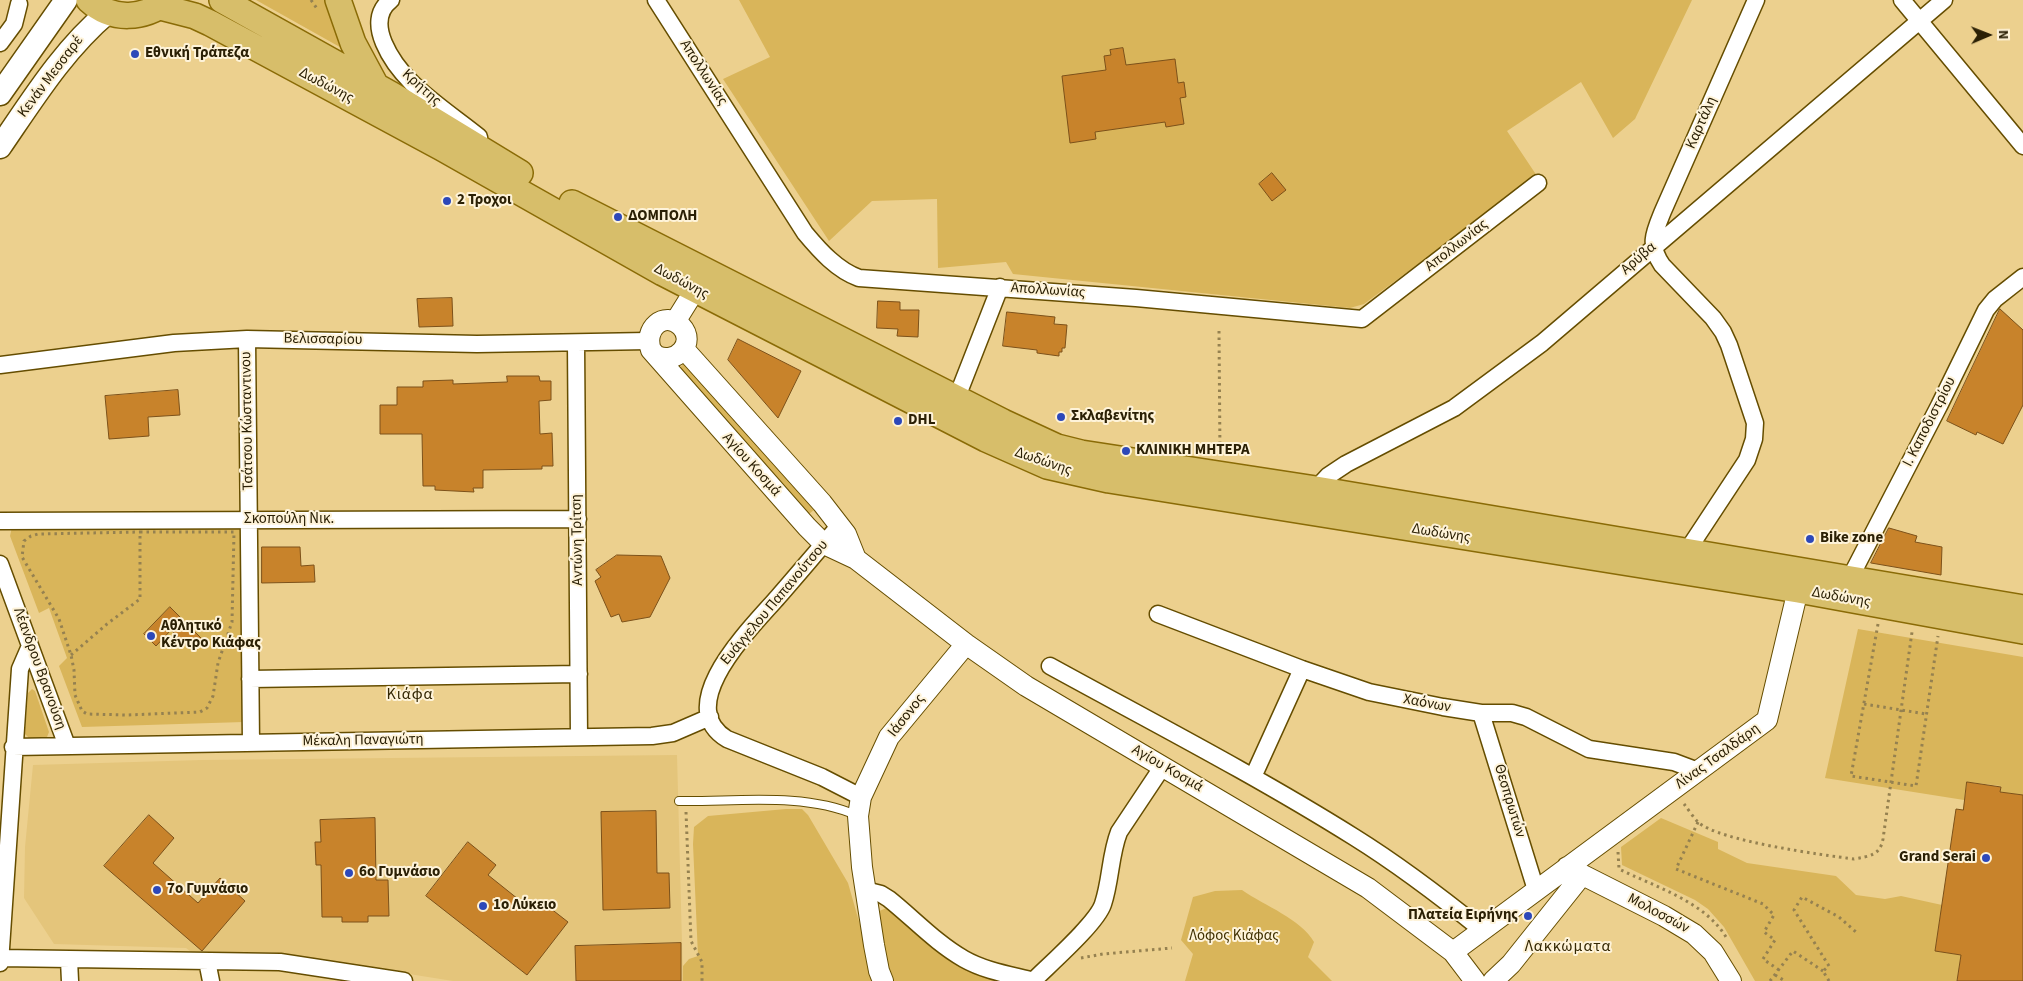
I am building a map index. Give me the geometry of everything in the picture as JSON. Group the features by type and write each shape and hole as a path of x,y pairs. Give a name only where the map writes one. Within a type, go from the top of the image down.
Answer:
{"main road":[{"name":"Κενάν Μεσσαρέ","path":"0,94 66,0"},
{"name":"Δωδώνης","path":"222,0 376,86 700,281 957,397 1023,432 1068,450 1687,551 1800,580 1882,606 2023,631"},
{"path":"338,0 352,43 376,86"},
{"name":"Δωδώνης","path":"98,6 127,16 136,16 148,13 164,4 210,23 442,148 700,281 994,443 1047,466 1110,480 1800,580 1850,578 2023,608"},
{"name":"Κενάν Μεσσαρέ","path":"0,147 62,58 80,37 98,6"}],"street":[{"name":"Κρήτης","path":"391,0 381,13 379,28 397,66 418,89 490,145 497,160"},
{"name":"Απολλωνίας","path":"656,0 805,233 835,264 854,276 872,280 1000,287 1362,319 1538,183"},
{"name":"Καρτάλη","path":"1653,247 1654,234 1663,211 1756,0"},
{"path":"1902,0 2023,146"},
{"name":"Αρύβα","path":"1316,490 1328,476 1346,464 1439,417 1542,343 1944,0"},
{"path":"0,43 12,29 17,17 19,4"},
{"path":"1653,247 1665,269 1713,318 1723,332 1732,353 1755,423 1754,439 1747,460 1687,551"},
{"name":"Ι. Καποδιστρίου","path":"1850,578 1939,406 1986,310 1995,299 2023,276"},
{"path":"676,322 700,281"},
{"path":"957,397 1000,287"},
{"path":"666,321 676,322 686,335 684,349 679,355 671,359 653,349 650,331 656,324 666,321"},
{"name":"Βελισσαρίου","path":"0,366 174,343 247,339 477,344 576,343 653,349"},
{"name":"Τσάτσου Κώσταντινου","path":"247,339 251,743"},
{"name":"Αντώνη Τρίτση","path":"576,343 579,737"},
{"name":"Αγίου Κοσμά","path":"653,349 714,424 824,544 856,559 966,644 1026,686 1368,888 1453,952 1475,981"},
{"name":"Αγίου Κοσμά","path":"684,349 840,525 856,559"},
{"name":"Σκοπούλη Νικ.","path":"0,521 578,519"},
{"name":"Ευάγγελου Παπανούτσου","path":"710,717 711,690 726,659 840,525"},
{"name":"Λέανδρου Βρανούση","path":"0,564 67,746"},
{"name":"Λίνας Τσαλδάρη","path":"1575,871 1698,771 1764,723 1769,717 1800,580"},
{"name":"Χαόνων","path":"1158,614 1302,669 1369,692 1418,703 1481,713 1512,713 1526,717 1589,749 1674,762 1698,771"},
{"name":"Ιάσονος","path":"859,806 889,737 966,644"},
{"path":"0,963 13,747 20,669 30,646"},
{"path":"1050,666 1253,778 1354,837 1414,878 1482,930"},
{"path":"1253,778 1302,669"},
{"path":"250,678 579,674"},
{"name":"Θεσπρωτών","path":"1481,713 1536,890"},
{"path":"710,717 714,729 727,739 822,777 859,806 866,890 879,970 883,981"},
{"name":"Μέκαλη Παναγιώτη","path":"13,747 664,735 710,717"},
{"path":"866,890 889,898 939,942 965,960 1034,981 1100,912 1107,888 1114,844 1119,832 1163,766"},
{"path":"1453,952 1536,890 1575,871"},
{"path":"1498,980 1575,871"},
{"name":"Μολοσσών","path":"1575,871 1664,916 1694,934 1713,952 1731,981"},
{"path":"0,958 280,962 404,981"},
{"path":"69,960 70,981"},
{"path":"207,961 211,981"}],"lane":[{"path":"682,801 801,802 832,806 859,806"}],"path":[{"path":"1219,331 1220,443"},
{"path":"71,655 140,599 140,532"},
{"path":"234,532 233,618 218,663 215,689 210,703 204,710 191,714 85,713 78,704 75,695 71,655 59,618 22,557 24,542 31,536 38,534 234,532"},
{"path":"1882,606 1851,776 1916,786 1941,616"},
{"path":"1681,799 1698,822 1707,828 1742,839 1854,859 1878,853 1881,847 1915,612"},
{"path":"1864,704 1926,714"},
{"path":"682,801 691,941 702,962 702,981"},
{"path":"1698,822 1676,869 1763,904 1774,915 1764,932 1775,940 1764,959 1779,970"},
{"path":"1618,846 1619,869 1702,910 1716,922 1727,940"},
{"path":"1823,971 1829,966 1794,910 1802,897 1839,917 1856,932"},
{"path":"1056,958 1068,960 1103,954 1172,948"},
{"path":"1770,981 1793,952 1823,971 1829,981"},
{"path":"1775,975 1785,981"}],"shaded area":[{"path":"677,755 683,981 453,981 271,952 228,952 198,957 186,948 54,944 24,898 25,847 33,765 202,760"}],"green space":[{"path":"256,0 332,0 347,51"},
{"path":"739,0 1692,0 1635,119 1613,138 1581,82 1507,131 1537,176 1364,304 1350,308 1013,274 1006,262 938,268 937,199 872,201 829,241 723,79 770,57"},
{"path":"685,363 814,510 805,517 676,371"},
{"name":"Αθλητικό Κέντρο Κιάφας","path":"12,527 244,528 244,722 82,727 59,666 67,658 49,608 39,613 10,536"},
{"path":"1858,629 2023,657 2023,795 2000,792 2001,786 1968,782 1964,800 1825,778"},
{"path":"32,689 35,691 49,732 47,737 29,738 25,734 28,693"},
{"path":"802,809 808,815 848,883 876,981 683,981 683,966 689,959 698,956 693,844 694,827 708,816"},
{"path":"1661,818 1718,842 1718,849 1747,863 1836,876 1856,895 1885,899 1901,896 1942,905 1935,951 1961,955 1957,981 1755,981 1724,927 1708,909 1695,900 1622,865 1621,847"},
{"name":"Λόφος Κιάφας","path":"1242,890 1292,920 1308,934 1314,942 1308,957 1332,981 1185,981 1193,954 1181,940 1193,897 1215,891"},
{"path":"891,906 945,954 965,969 1004,981 892,981 884,966 877,912"}],"building":[{"path":"1123,48 1126,65 1175,59 1178,83 1184,82 1186,97 1180,98 1184,124 1166,127 1165,122 1095,132 1096,139 1070,143 1062,76 1106,70 1104,56 1111,55 1110,50"},
{"path":"1272,173 1286,190 1272,201 1259,184"},
{"path":"452,298 453,326 419,327 417,299"},
{"path":"878,301 900,302 900,310 919,310 918,337 897,336 898,329 877,328"},
{"path":"2000,309 2023,330 2023,405 2003,444 1977,432 1976,435 1947,421"},
{"path":"1007,312 1055,317 1054,324 1067,325 1065,348 1062,348 1062,352 1059,352 1059,356 1037,353 1037,350 1003,346"},
{"path":"738,339 801,371 778,418 728,360"},
{"path":"507,376 539,376 540,381 551,381 551,400 539,401 540,434 552,433 553,466 542,466 542,469 483,470 483,488 473,488 474,492 435,490 435,486 423,486 422,434 380,434 380,405 397,405 397,387 423,387 423,381 453,380 453,384 507,382"},
{"path":"178,390 180,415 148,417 149,436 109,439 105,396"},
{"path":"1889,528 1917,536 1915,542 1942,547 1941,575 1871,563"},
{"path":"262,547 300,547 301,566 314,565 315,582 262,583"},
{"path":"617,555 661,556 670,578 650,617 622,622 619,614 611,617 595,581 601,577 596,570"},
{"path":"170,607 202,639 192,650 171,630 156,646 144,634"},
{"name":"Grand Serai","path":"1967,782 2001,787 2000,792 2023,795 2023,981 1957,981 1961,955 1935,951 1956,809 1963,810"},
{"path":"656,811 657,873 669,873 670,908 603,910 601,812"},
{"name":"7ο Γυμνάσιο","path":"149,815 174,838 153,863 198,903 220,878 245,901 202,951 104,866"},
{"name":"6ο Γυμνάσιο","path":"375,818 376,880 388,880 389,916 368,916 368,922 342,922 342,917 322,917 321,865 316,865 315,842 321,842 320,820"},
{"name":"1ο Λύκειο","path":"468,842 496,865 488,875 533,911 541,901 568,922 527,975 426,896"},
{"path":"681,943 681,981 576,981 575,946"}],"place":[{"name":"Εθνική Τράπεζα","path":"135,54"},
{"name":"2 Τροχοι","path":"447,201"},
{"name":"ΔΟΜΠΟΛΗ","path":"618,217"},
{"name":"Σκλαβενίτης","path":"1061,417"},
{"name":"DHL","path":"898,421"},
{"name":"ΚΛΙΝΙΚΗ ΜΗΤΕΡΑ","path":"1126,451"},
{"name":"Bike zone","path":"1810,539"},
{"name":"Αθλητικό Κέντρο Κιάφας","path":"151,636"},
{"name":"Grand Serai","path":"1986,858"},
{"name":"6ο Γυμνάσιο","path":"349,873"},
{"name":"7ο Γυμνάσιο","path":"157,890"},
{"name":"1ο Λύκειο","path":"483,906"},
{"name":"Πλατεία Ειρήνης","path":"1528,916"}],"district":[{"name":"Κιάφα","path":"410,695"},
{"name":"Λακκώματα","path":"1568,947"}]}
